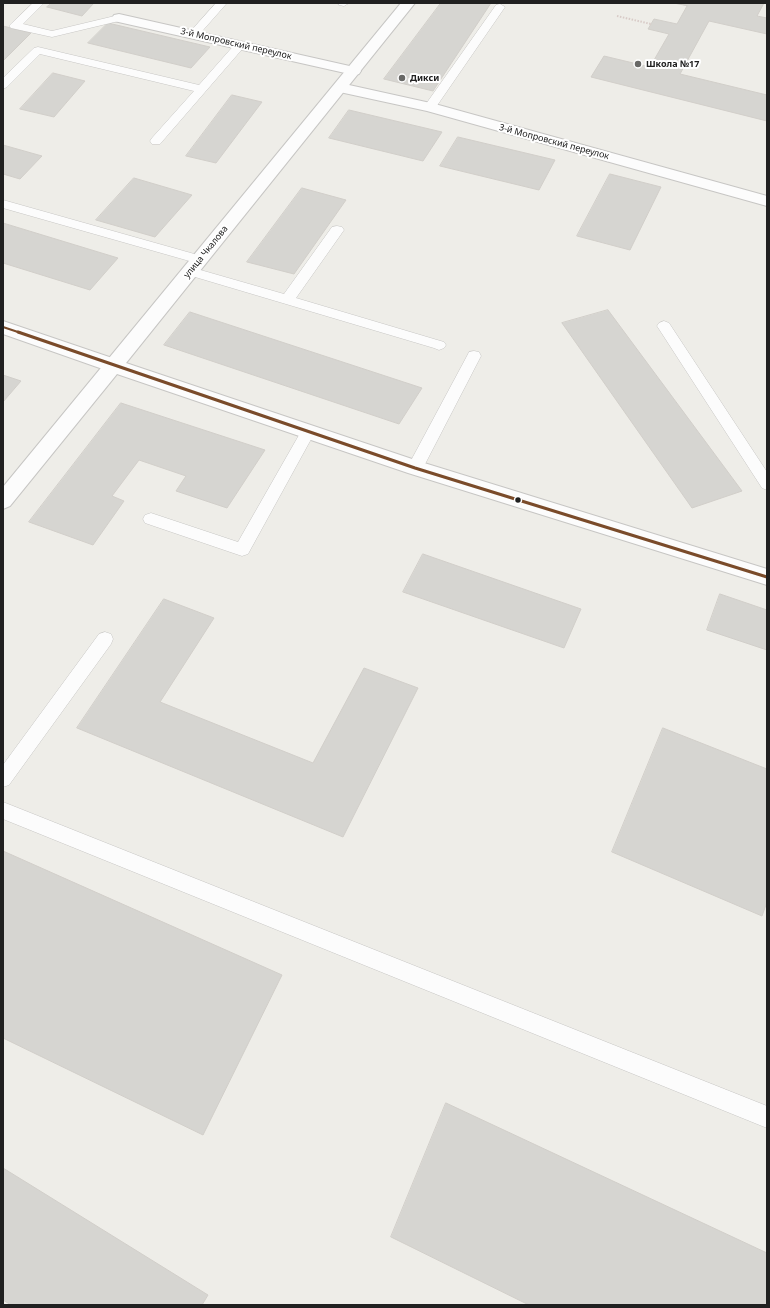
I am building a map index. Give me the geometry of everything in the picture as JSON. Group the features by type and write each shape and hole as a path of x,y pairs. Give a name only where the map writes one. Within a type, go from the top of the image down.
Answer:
{"street":[{"name":"улица Чкалова","path":"3,501 408,3"},
{"name":"3-й Мопровский переулок","path":"119,18 354,71"},
{"name":"3-й Мопровский переулок","path":"340,88 430,107 767,201"},
{"path":"3,327 415,468 766,573"}],"lane":[{"path":"39,3 15,26 52,34 119,18"},
{"path":"194,35 222,3"},
{"path":"430,107 500,7"},
{"path":"3,85 52,34"},
{"path":"156,141 240,45"},
{"path":"38,50 201,89"},
{"path":"3,204 195,266 287,300 439,345"},
{"path":"287,300 337,230"},
{"path":"664,326 767,484"},
{"path":"415,468 474,356"},
{"path":"151,519 242,550 308,432"},
{"path":"3,779 105,639"},
{"path":"3,810 767,1117"}],"path":[{"path":"617,16 652,24"}],"building":[{"path":"52,3 94,3 82,16 47,7"},
{"path":"441,3 491,3 433,91 384,79"},
{"path":"674,3 764,3 757,16 767,18 767,34 709,21 680,74 767,95 767,121 591,77 604,56 650,67 669,34 648,29 654,19 677,24 687,6"},
{"path":"108,23 210,47 191,68 88,43"},
{"path":"3,26 31,33 3,61"},
{"path":"53,73 85,81 54,117 20,109"},
{"path":"232,95 262,102 216,163 186,156"},
{"path":"349,110 442,132 423,161 329,138"},
{"path":"458,137 555,160 539,190 440,166"},
{"path":"3,145 42,156 20,179 3,174"},
{"path":"610,174 661,187 630,250 577,236"},
{"path":"134,178 192,195 155,237 96,220"},
{"path":"302,188 346,200 294,274 247,262"},
{"path":"3,223 118,258 90,290 3,263"},
{"path":"608,310 742,491 692,508 562,323"},
{"path":"190,312 422,388 399,424 164,345"},
{"path":"3,375 21,381 3,402"},
{"path":"121,403 265,450 227,508 176,491 186,476 139,460 112,496 124,501 93,545 29,522"},
{"path":"423,554 581,609 564,648 403,592"},
{"path":"720,594 767,610 767,650 707,630"},
{"path":"164,599 214,618 160,702 313,763 364,668 418,688 343,837 77,728"},
{"path":"663,728 767,769 767,902 762,916 612,852"},
{"path":"3,851 282,975 203,1135 3,1038"},
{"path":"446,1103 767,1253 767,1305 529,1305 391,1237"},
{"path":"3,1168 208,1295 202,1305 11,1305 3,1300"}],"transit line":[{"path":"3,327 415,468 767,577"}],"place":[{"name":"Школа №17","path":"638,64"},
{"name":"Дикси","path":"402,78"}]}
